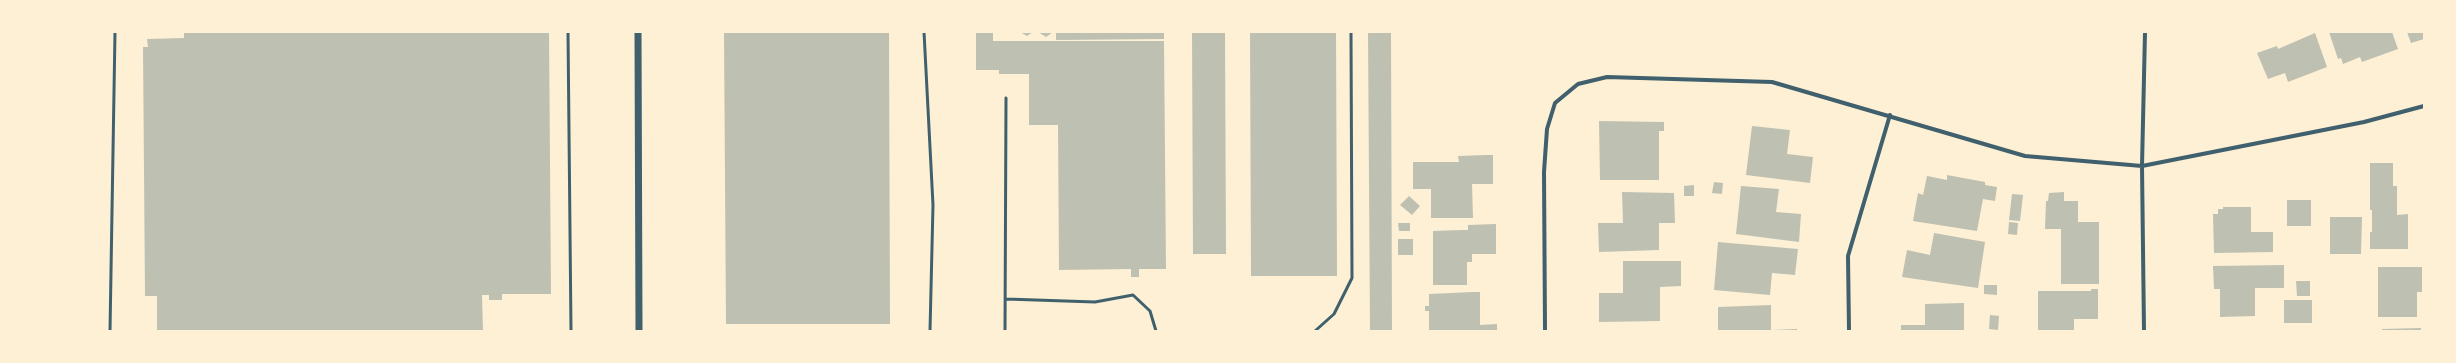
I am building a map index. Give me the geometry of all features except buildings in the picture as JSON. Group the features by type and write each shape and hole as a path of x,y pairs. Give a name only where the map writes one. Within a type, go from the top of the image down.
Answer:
{"street":[{"path":"638,32 639,331"},
{"path":"2144,331 2142,166 2145,32"},
{"path":"1545,331 1544,172 1547,129 1555,104 1578,84 1606,77 1772,82 1890,115 2025,156 2142,166 2364,122 2424,106"},
{"path":"1849,331 1848,256 1890,115"}],"lane":[{"path":"110,331 115,32"},
{"path":"568,32 570,331"},
{"path":"924,32 933,205 930,331"},
{"path":"1315,331 1334,314 1352,278 1351,32"},
{"path":"1006,98 1006,331"},
{"path":"1006,299 1095,302 1133,295 1150,310 1156,331"}]}
